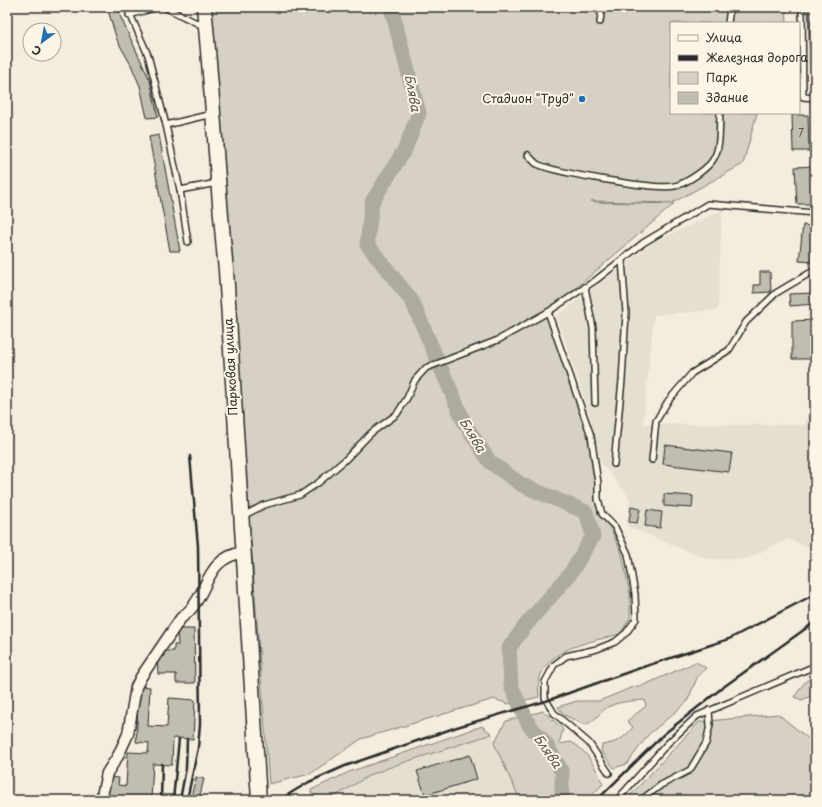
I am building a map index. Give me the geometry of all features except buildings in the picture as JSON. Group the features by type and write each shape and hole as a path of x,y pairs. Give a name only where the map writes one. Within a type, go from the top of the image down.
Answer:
{"street":[{"name":"Парковая улица","path":"204,7 217,183 226,270 242,517 246,615 259,800"},
{"path":"101,800 107,773 118,756 128,734 136,687 141,677 181,618 190,612 218,562 232,554 244,552"}],"lane":[{"path":"127,7 129,15 148,55 166,125 180,190 188,242"},
{"path":"129,15 159,7"},
{"path":"164,7 206,27"},
{"path":"600,22 602,7"},
{"path":"728,22 730,7"},
{"path":"802,7 803,97 815,98"},
{"path":"166,125 213,114"},
{"path":"528,156 536,163 553,169 622,182 675,186 688,181 714,159 717,150 720,114"},
{"path":"180,190 217,183"},
{"path":"242,517 264,505 300,495 318,483 345,460 371,432 397,414 407,398 415,380 426,368 498,340 548,312 585,287 644,243 708,204 815,213"},
{"path":"614,464 622,380 626,313 622,260"},
{"path":"652,460 656,421 668,401 692,373 729,350 746,322 776,293 815,270"},
{"path":"585,287 593,328 596,403"},
{"path":"548,312 591,436 598,482 598,499 602,514 614,527 628,554 635,594 636,619 626,633 615,642 597,649 566,656 554,665 545,682 545,698 554,713 589,743 609,773"},
{"path":"617,800 667,744 697,716 815,666"},
{"path":"641,800 661,785 690,770 706,744 710,725 709,710"}],"shaded area":[{"path":"722,210 718,310 654,315 643,424 804,425 815,405 815,550 788,539 746,559 708,559 626,526 630,498 600,462 589,413 557,316 654,242"},
{"path":"492,734 520,800 312,800 334,797 370,775"}],"green space":[{"path":"211,7 786,7 787,22 670,22 670,114 757,114 743,164 672,203 591,201 674,204 548,312 591,436 598,515 610,527 622,554 630,594 630,618 620,634 584,643 560,653 551,660 543,670 539,681 539,697 508,704 494,699 361,739 310,774 269,784"},
{"path":"696,662 706,668 697,678 687,702 648,735 627,764 614,768 601,751 602,745 619,740 630,731 633,727 627,721 646,706 645,700 614,704 585,725 564,715 558,707 577,701 599,701 633,687 644,685"},
{"path":"815,676 815,694 802,700 794,697 805,682"},
{"path":"543,711 563,729 559,744 571,742 582,750 590,760 603,784 587,800 520,800 494,743 506,721"},
{"path":"778,714 810,740 815,735 815,800 626,800 699,722"},
{"path":"482,726 492,734 370,775 334,797 313,800 311,790 349,772"}],"waterway":[{"name":"Блява","path":"393,7 392,11 419,113 405,149 372,202 367,244 412,301 465,424 490,462 522,485 586,512 593,536 570,574 525,626 509,648 511,686 529,725 546,744 562,772 562,800"}],"railway":[{"path":"187,800 198,748 200,724 198,546 190,456"},
{"path":"279,800 309,782 345,766 457,727 546,701 729,639 815,594"},
{"path":"597,800 664,734 722,688 815,622"},
{"path":"173,800 179,739"},
{"path":"180,800 186,768 187,739"},
{"path":"161,800 162,764"}],"place":[{"name":"Стадион \"Труд\"","path":"582,99"}]}
